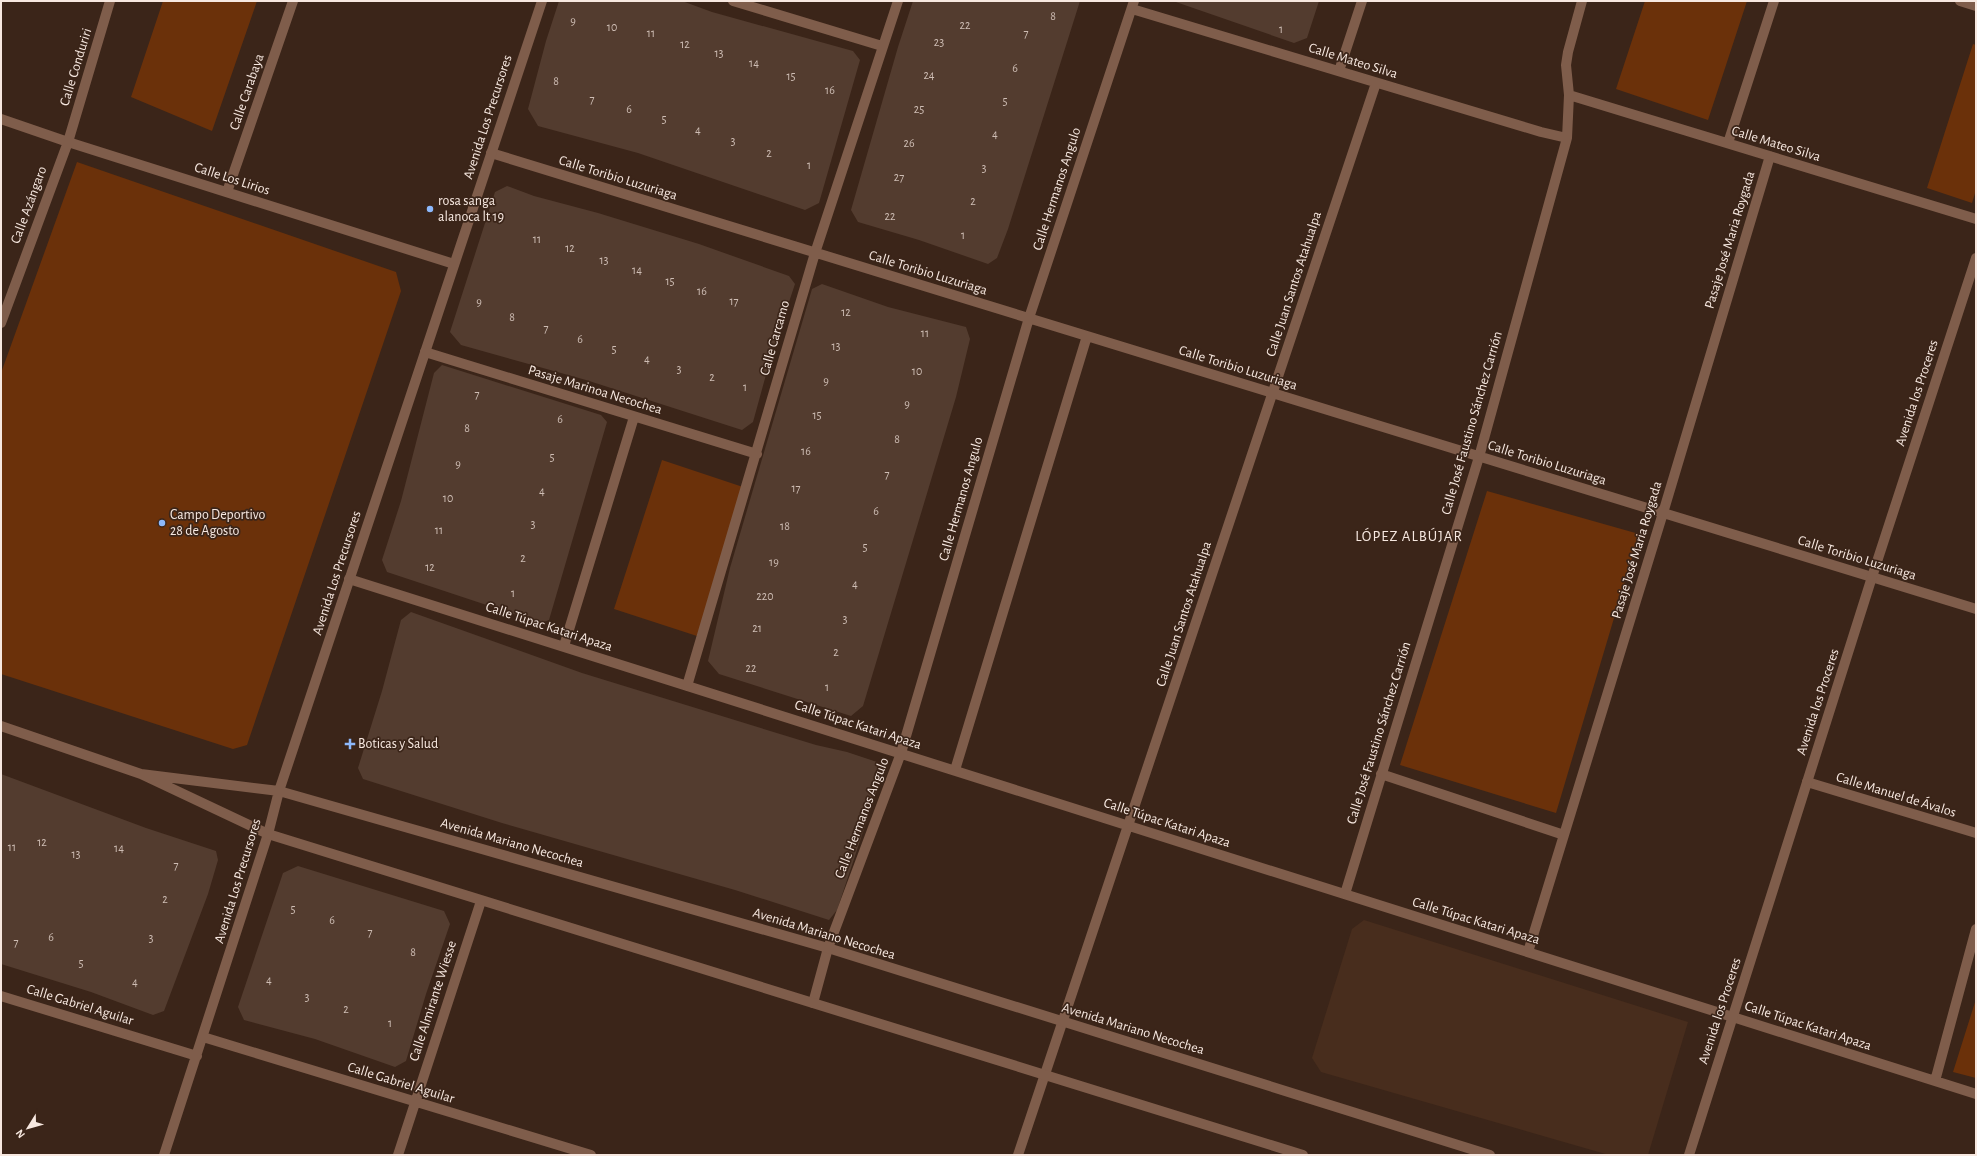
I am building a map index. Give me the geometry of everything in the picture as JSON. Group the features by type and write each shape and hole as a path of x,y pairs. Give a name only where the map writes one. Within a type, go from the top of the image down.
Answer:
{"street":[{"name":"Calle Conduriri","path":"68,142 110,1"},
{"name":"Calle Carabaya","path":"227,192 293,1"},
{"name":"Avenida Los Precursores","path":"164,1155 268,834 279,791 542,1"},
{"path":"733,1 882,46"},
{"name":"Calle Carcamo","path":"687,686 757,454 815,252 898,1"},
{"path":"1338,72 1362,1"},
{"name":"Calle José Faustino Sánchez Carrión","path":"1345,894 1479,457 1566,138 1569,95 1566,65 1568,52 1582,1"},
{"path":"1728,144 1774,1"},
{"path":"1960,1 1976,6"},
{"name":"Calle Mateo Silva","path":"1133,5 1338,72 1566,138"},
{"name":"Calle Hermanos Angulo","path":"814,1003 828,948 901,753 1029,318 1133,5"},
{"name":"Calle Juan Santos Atahualpa","path":"1018,1155 1376,83"},
{"name":"Calle Mateo Silva","path":"1569,95 1976,219"},
{"name":"Calle Los Lirios","path":"1,119 68,142 454,264"},
{"name":"Calle Azángaro","path":"1,323 68,142"},
{"name":"Calle Toribio Luzuriaga","path":"491,153 1976,609"},
{"name":"Pasaje José Maria Roygada","path":"1528,952 1663,513 1770,156"},
{"name":"Avenida los Proceres","path":"1689,1155 1872,577 1976,258"},
{"path":"955,770 1086,336"},
{"name":"Pasaje Marinoa Necochea","path":"425,352 757,454"},
{"path":"564,646 634,417"},
{"name":"Calle Túpac Katari Apaza","path":"350,579 1976,1094"},
{"name":"Avenida Mariano Necochea","path":"1,726 141,774 268,834 1303,1155"},
{"name":"Avenida Mariano Necochea","path":"141,774 279,791 828,948 1490,1155"},
{"path":"1382,774 1564,835"},
{"name":"Calle Manuel de Ávalos","path":"1807,782 1976,833"},
{"name":"Calle Almirante Wiesse","path":"398,1155 480,901"},
{"path":"1935,1081 1976,929"},
{"name":"Calle Gabriel Aguilar","path":"1,996 197,1056"},
{"name":"Calle Gabriel Aguilar","path":"203,1037 591,1155"}],"shaded area":[{"path":"163,1 257,1 212,131 131,97"},
{"path":"1645,1 1747,1 1708,120 1616,89"},
{"path":"1973,44 1976,45 1976,190 1972,203 1927,188"},
{"name":"Campo Deportivo 28 de Agosto","path":"77,162 396,272 401,291 247,745 233,749 1,674 1,373"},
{"path":"662,460 746,488 697,636 614,609"},
{"path":"1487,491 1639,534 1556,813 1400,765"},
{"path":"1364,920 1688,1022 1648,1155 1609,1155 1321,1072 1312,1058 1352,929"},
{"path":"1976,999 1976,1078 1953,1072"}],"building":[{"path":"559,1 682,1 712,12 853,51 860,60 819,203 805,210 638,153 538,126 528,109 546,41"},
{"path":"913,1 1080,1 1008,229 997,258 988,264 919,240 858,222 851,210 898,47"},
{"path":"1173,1 1319,1 1307,38 1294,43"},
{"path":"507,186 534,196 598,213 699,244 789,276 795,284 772,353 753,422 742,430 586,380 461,345 450,332 495,192"},
{"path":"822,284 888,307 966,327 970,339 956,397 863,706 851,716 719,674 708,661 730,568 812,289"},
{"path":"442,365 601,415 607,422 549,620 541,623 387,572 382,560 401,501 434,373"},
{"path":"411,612 582,673 816,745 847,752 877,762 882,775 837,910 829,920 735,890 502,823 363,779 358,768 382,691 401,620"},
{"path":"1,774 146,828 216,851 218,860 208,894 164,1011 153,1015 91,992 1,964"},
{"path":"298,866 444,911 450,924 426,994 406,1061 395,1067 315,1039 244,1020 238,1007 283,873"}],"place":[{"name":"rosa sanga alanoca lt 19","path":"430,209"},
{"name":"Campo Deportivo 28 de Agosto","path":"162,523"},
{"name":"Boticas y Salud","path":"350,744"}],"district":[{"name":"LÓPEZ ALBÚJAR","path":"1409,536"}]}
